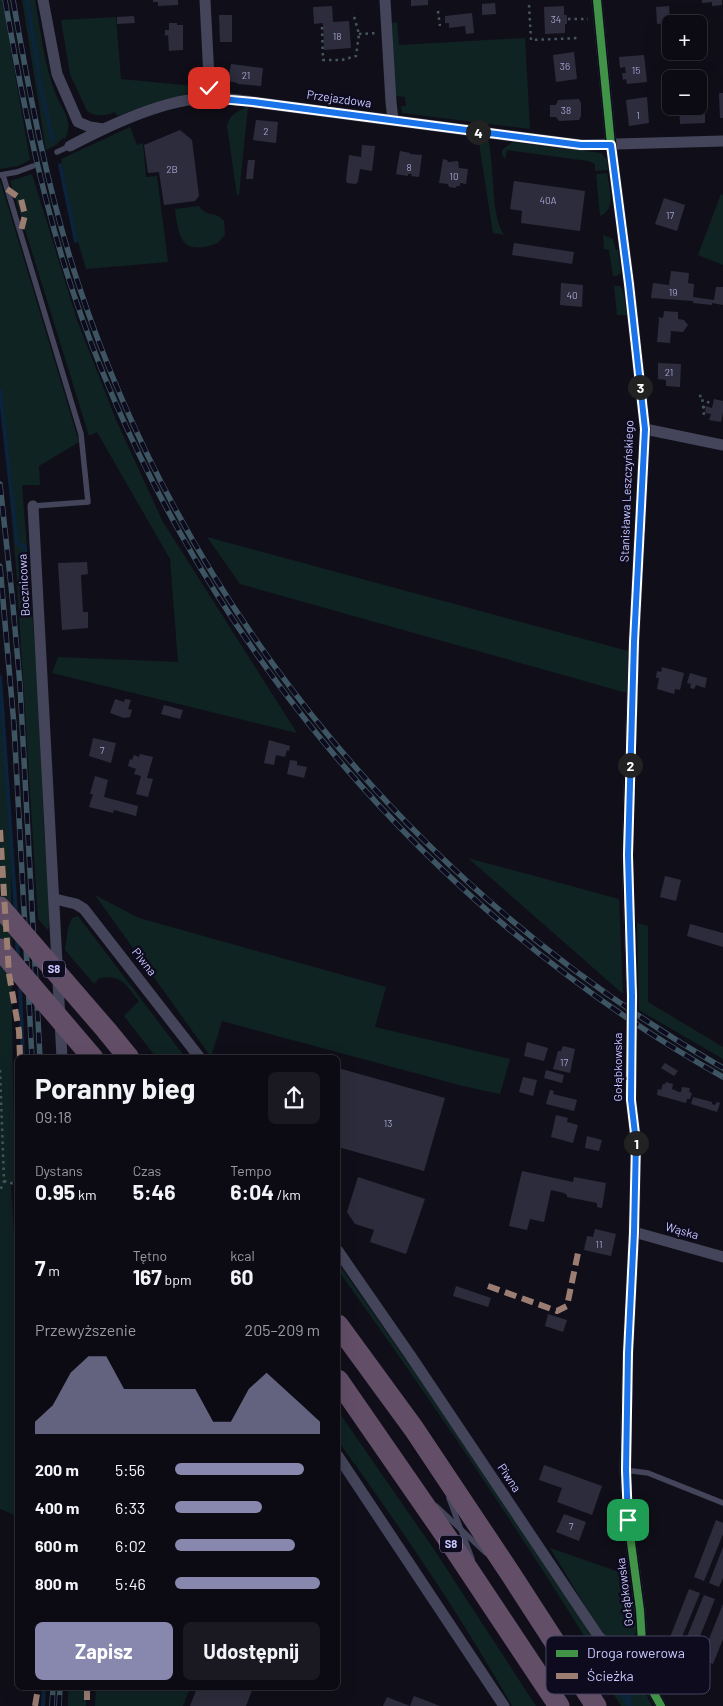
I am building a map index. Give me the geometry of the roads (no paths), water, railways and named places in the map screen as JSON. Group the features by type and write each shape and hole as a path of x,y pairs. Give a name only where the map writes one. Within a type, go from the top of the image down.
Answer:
{"highway":[{"name":"S8","path":"0,907 127,1055"},
{"name":"S8","path":"0,950 90,1055"},
{"path":"340,1328 434,1458 551,1636"},
{"name":"S8","path":"340,1383 405,1476 546,1688"},
{"name":"S8","path":"550,1694 558,1706"},
{"path":"588,1694 596,1706"}],"street":[{"path":"42,0 57,74 78,122 103,129"},
{"path":"205,0 210,98"},
{"path":"385,0 393,120"},
{"name":"Stanisława Leszczyńskiego","path":"597,0 611,145 645,429 634,642 628,855 629,924"},
{"name":"Przejazdowa","path":"70,146 103,129 163,107 187,100 210,98 581,145 723,141"},
{"path":"645,429 723,445"},
{"name":"Bocznicowa","path":"33,506 62,1055"},
{"name":"Piwna","path":"55,899 70,902 84,909 198,1055"},
{"name":"Gołąbkowska","path":"629,924 632,996 631,1100 636,1142 628,1353 626,1470 628,1520 642,1636"},
{"name":"Wąska","path":"634,1232 723,1258"},
{"name":"Piwna","path":"340,1254 598,1636"},
{"path":"340,1459 504,1706"},
{"path":"654,1694 661,1706"}],"lane":[{"path":"57,152 70,146"},
{"path":"2,175 33,166"},
{"name":"Bocznicowa","path":"2,175 53,336 84,448 88,502 33,506"},
{"path":"434,1458 444,1485"},
{"path":"626,1470 648,1473 723,1503"},
{"path":"405,1476 426,1496"},
{"path":"448,1494 487,1598"},
{"path":"433,1503 489,1556"},
{"path":"496,1562 516,1582"}],"water":[{"path":"619,1694 631,1694 632,1706 627,1706"}],"waterway":[{"path":"27,0 42,94 53,140"},
{"path":"60,165 76,241"},
{"path":"0,390 17,543 25,547 25,552"},
{"path":"0,677 16,914"},
{"path":"17,938 18,959"},
{"path":"20,986 23,1055"},
{"path":"43,1706 44,1690"}],"railway":[{"path":"5,0 33,146 51,218 72,289 119,411 177,528 246,639 324,743 412,840 508,928 612,1008 723,1077"},
{"path":"13,0 33,109 49,180 79,286 126,408 184,524 251,633 329,736 416,832 510,919 613,998 723,1068"},
{"path":"0,484 20,685 40,1055"},
{"path":"0,566 14,725 32,1055"},
{"path":"52,1706 53,1690"},
{"path":"59,1706 60,1690"}]}
